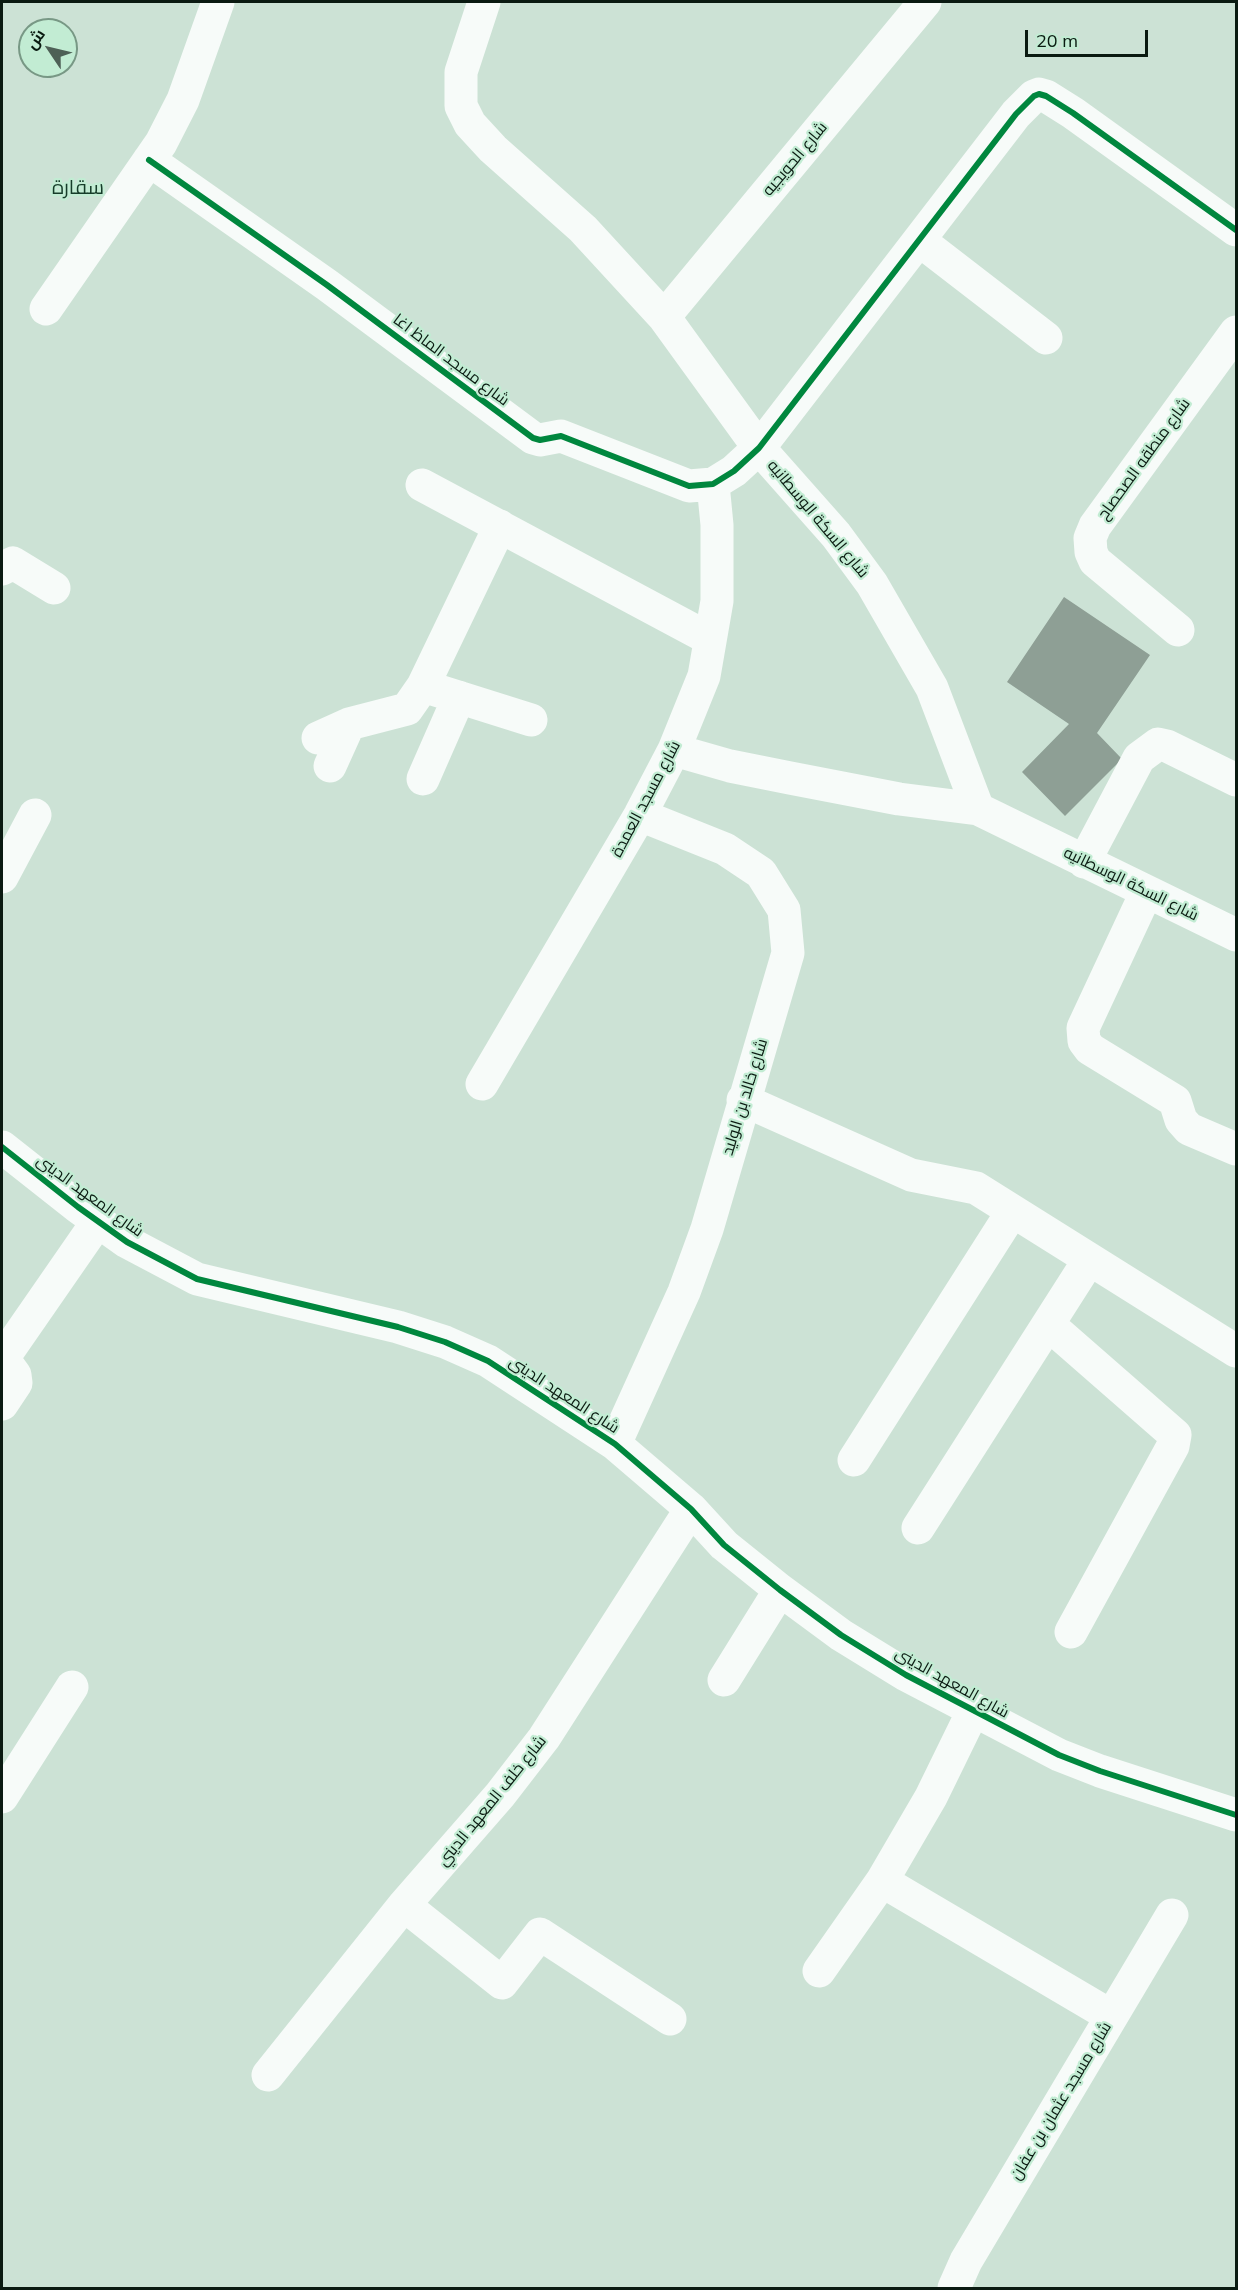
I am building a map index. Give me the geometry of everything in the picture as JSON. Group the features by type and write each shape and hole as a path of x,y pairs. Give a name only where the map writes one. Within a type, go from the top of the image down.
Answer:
{"street":[{"path":"46,309 161,143 183,100 218,2"},
{"name":"شارع السكة الوسطانيه","path":"484,2 460,72 461,106 470,124 494,149 583,229 664,317 759,448 836,536 872,584 932,688 978,809 1236,935"},
{"name":"شارع الحويجيه","path":"664,317 925,2"},
{"path":"713,484 734,471 759,448 1016,114 1028,101 1039,94 1046,96 1120,145 1236,230"},
{"name":"شارع مسجد الماظ اغا","path":"149,160 327,285 533,438 540,440 561,436 689,486 713,484"},
{"path":"919,240 1046,338"},
{"name":"شارع منطقه الصحصاح","path":"1178,630 1095,561 1091,552 1090,538 1095,526 1236,332"},
{"name":"شارع مسجد العمدة","path":"482,1084 640,815 674,750 704,676 717,601 717,525 713,484"},
{"path":"422,485 710,639"},
{"path":"324,752 349,724 406,709 423,686 500,526"},
{"path":"2,569 13,563 54,588"},
{"path":"423,686 531,720"},
{"path":"423,779 459,697"},
{"path":"1084,862 1139,758 1158,744 1167,746 1236,780"},
{"path":"674,750 730,766 811,782 899,799 978,809"},
{"path":"2,877 35,814"},
{"name":"شارع خالد بن الوليد","path":"615,1444 684,1292 706,1229 788,953 784,910 761,873 725,849 640,815"},
{"path":"1146,893 1083,1028 1084,1041 1090,1049 1174,1101 1181,1120 1189,1129 1236,1149"},
{"path":"744,1100 911,1176 976,1188 1236,1351"},
{"name":"شارع المعهد الدينى","path":"2,1147 128,1242 197,1280 398,1327 445,1342 488,1361 615,1444 691,1509 724,1545 841,1635 906,1674 1059,1755 1100,1771 1236,1815"},
{"path":"854,1460 1012,1212"},
{"path":"2,1404 16,1383 15,1375 7,1364 8,1351 98,1221"},
{"path":"918,1528 1089,1260"},
{"path":"1048,1324 1175,1435 1173,1446 1071,1632"},
{"name":"شارع خلف المعهد الديني","path":"268,2075 404,1905 500,1795 544,1738 691,1509"},
{"path":"724,1680 780,1590"},
{"path":"2,1797 72,1686"},
{"path":"819,1971 882,1881 931,1797 974,1709"},
{"path":"882,1881 1111,2016"},
{"path":"404,1905 502,1983 540,1934 670,2019"},
{"name":"شارع مسجد عثمان بن عفان","path":"954,2289 966,2261 1172,1915"}],"building":[{"path":"1064,597 1150,655 1097,733 1122,759 1065,816 1022,772 1069,724 1007,682"}],"cycle path":[{"path":"149,160 327,285 533,438 540,440 561,436 689,486 713,484 734,471 759,448 1016,114 1034,96 1039,94 1046,96 1073,113 1236,230"},
{"path":"2,1147 127,1242 197,1279 398,1327 445,1342 488,1361 615,1444 691,1509 724,1545 780,1590 841,1635 906,1675 1059,1755 1100,1771 1236,1815"}],"district":[{"name":"سقارة","path":"78,188"}]}
